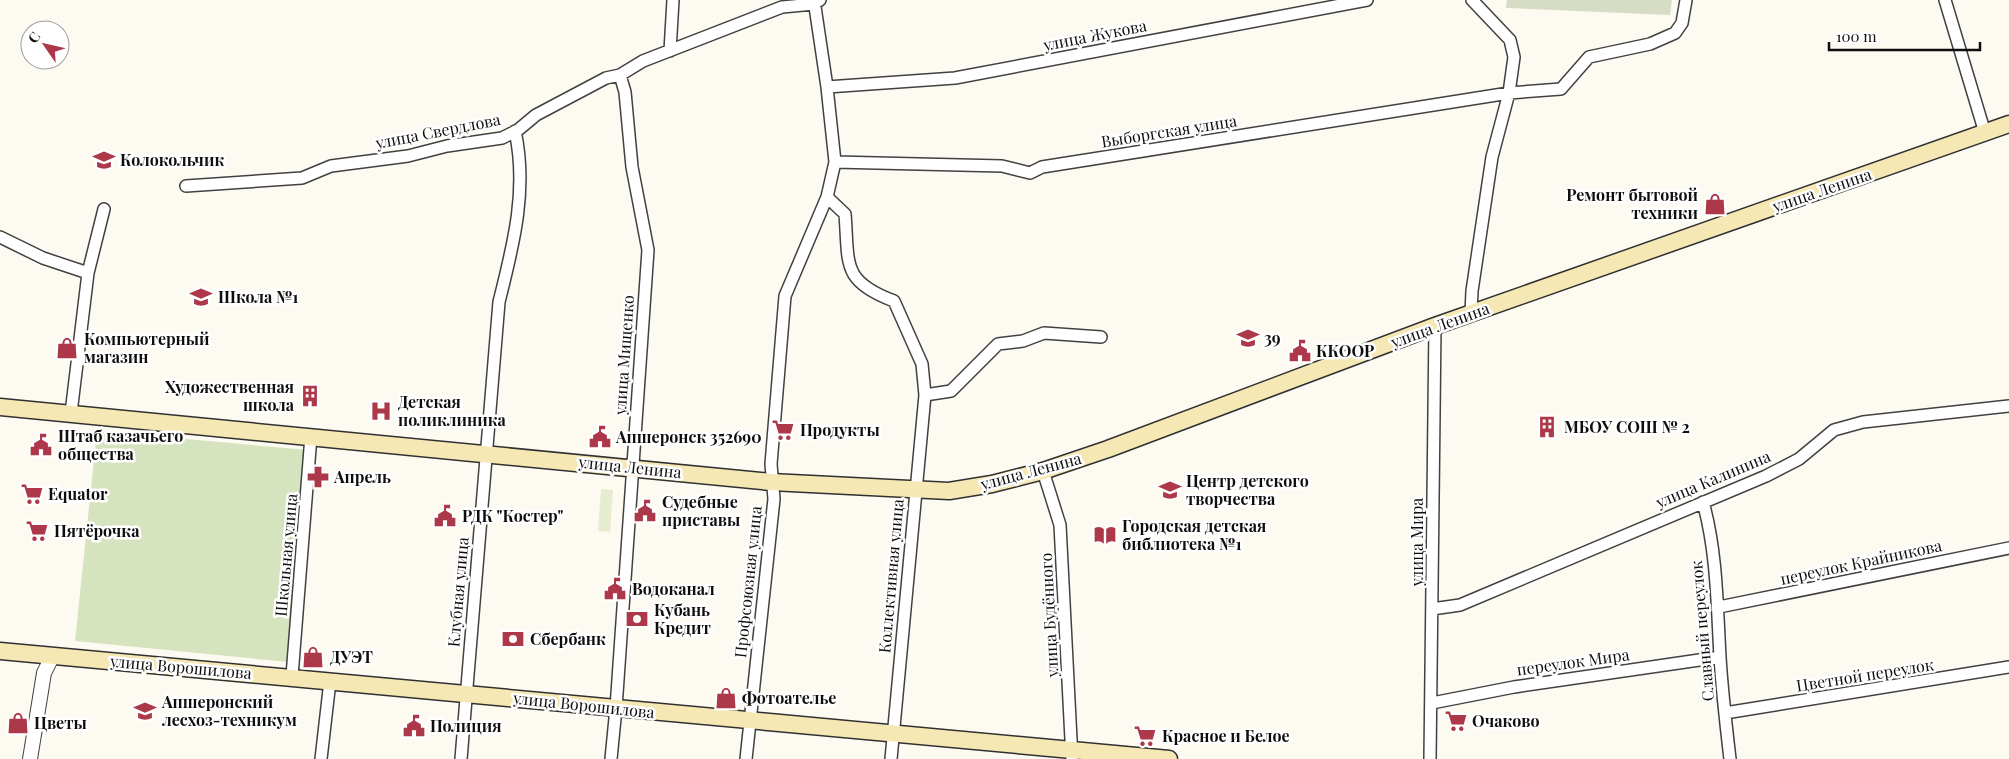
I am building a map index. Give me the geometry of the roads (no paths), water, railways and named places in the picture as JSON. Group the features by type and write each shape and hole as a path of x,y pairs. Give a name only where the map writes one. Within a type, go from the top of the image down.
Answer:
{"main road":[{"name":"улица Ленина","path":"0,407 633,467 771,482 915,490 957,489 992,484 1043,471 1108,449 1471,313 2009,124"},
{"name":"улица Ворошилова","path":"0,651 292,676 893,734 1072,755 1169,759"}],"street":[{"path":"670,51 673,0"},
{"name":"улица Жукова","path":"827,87 955,78 1368,0"},
{"path":"1471,313 1472,291 1492,157 1508,93 1514,57 1510,40 1472,0"},
{"path":"1508,93 1561,89 1589,57 1650,44 1675,33 1682,23 1686,0"},
{"path":"1945,0 1985,133"},
{"name":"улица Свердлова","path":"186,186 302,178 331,166 408,156 447,146 502,138 536,115 606,78 620,75 643,61 782,7 816,1"},
{"name":"Профсоюзная улица","path":"746,759 774,499 771,482 785,296 827,197 835,162 816,1"},
{"name":"улица Мищенко","path":"611,759 648,250 632,167 625,92 620,75"},
{"name":"Выборгская улица","path":"835,162 1002,166 1030,173 1042,167 1508,93"},
{"name":"Клубная улица","path":"461,759 498,302 513,246 520,196 520,156 515,131"},
{"name":"Коллективная улица","path":"827,197 846,214 850,265 858,282 873,292 894,300 922,364 925,395 891,759"},
{"path":"71,414 88,274 104,209"},
{"path":"0,237 43,258 88,274"},
{"name":"улица Мира","path":"1430,759 1435,326"},
{"path":"925,395 951,391 998,344 1023,341 1044,333 1101,337"},
{"name":"улица Калинина","path":"1432,609 1460,605 1766,476 1799,459 1834,430 1862,422 2009,406"},
{"name":"Школьная улица","path":"292,676 312,436"},
{"name":"улица Будённого","path":"1043,471 1060,525 1072,755"},
{"name":"Славный переулок","path":"1703,502 1708,519 1719,607 1720,656 1730,759"},
{"name":"переулок Крайникова","path":"1719,607 2009,548"},
{"path":"30,759 44,673 53,655"},
{"name":"переулок Мира","path":"1432,703 1514,687 1720,656"},
{"name":"Цветной переулок","path":"1725,713 2009,667"},
{"path":"321,759 330,681"}],"place":[{"name":"Колокольчик","path":"104,160"},
{"name":"Ремонт бытовой техники","path":"1715,204"},
{"name":"Школа №1","path":"201,297"},
{"name":"39","path":"1248,338"},
{"name":"Компьютерный магазин","path":"67,348"},
{"name":"ККООР","path":"1300,351"},
{"name":"Художественная школа","path":"310,396"},
{"name":"Детская поликлиника","path":"381,411"},
{"name":"МБОУ СОШ № 2","path":"1547,427"},
{"name":"Продукты","path":"783,430"},
{"name":"Апшеронск 352690","path":"600,437"},
{"name":"Штаб казачьего общества","path":"41,445"},
{"name":"Апрель","path":"318,477"},
{"name":"Центр детского творчества","path":"1170,490"},
{"name":"Equator","path":"32,494"},
{"name":"Судебные приставы","path":"645,511"},
{"name":"РДК \"Костер\"","path":"445,516"},
{"name":"Пятёрочка","path":"37,531"},
{"name":"Городская детская библиотека №1","path":"1105,535"},
{"name":"Водоканал","path":"615,589"},
{"name":"Кубань Кредит","path":"637,619"},
{"name":"Сбербанк","path":"513,639"},
{"name":"ДУЭТ","path":"313,657"},
{"name":"Фотоателье","path":"726,698"},
{"name":"Апшеронский лесхоз-техникум","path":"145,711"},
{"name":"Очаково","path":"1456,721"},
{"name":"Цветы","path":"18,723"},
{"name":"Полиция","path":"414,726"},
{"name":"Красное и Белое","path":"1145,736"}]}
